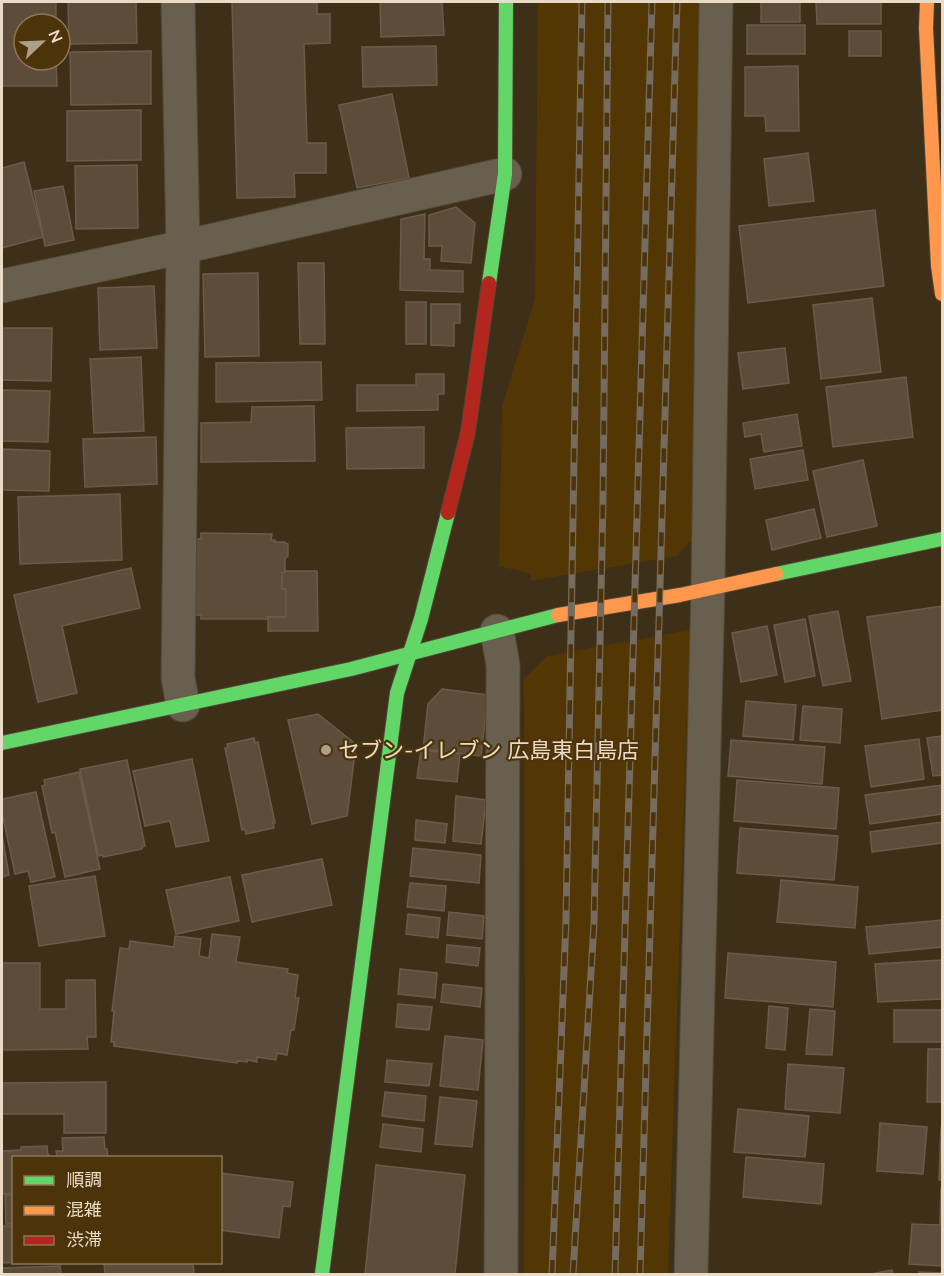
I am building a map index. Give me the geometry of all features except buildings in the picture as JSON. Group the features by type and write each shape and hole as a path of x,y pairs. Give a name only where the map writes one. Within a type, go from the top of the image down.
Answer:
{"street":[{"path":"178,2 183,247 178,678 183,705"},
{"path":"322,1275 397,693 422,619 468,432 505,174 506,2"},
{"path":"692,1275 708,588 716,2"},
{"path":"927,2 926,28 941,275"},
{"path":"2,286 505,174"},
{"path":"2,743 351,669 552,616 680,595 942,539"},
{"path":"496,631 503,665 501,1275"}],"shaded area":[{"path":"538,2 706,2 694,538 677,556 530,581 531,574 499,566 502,406 535,299"},
{"path":"690,630 668,1274 524,1274 524,679 547,656"}],"railway":[{"path":"552,1274 566,920 582,2"},
{"path":"573,1274 594,923 603,501 608,2"},
{"path":"615,1274 652,2"},
{"path":"640,1274 677,2"}],"traffic: fast":[{"path":"489,283 505,174 506,2"},
{"path":"322,1274 397,693 421,619 448,513"},
{"path":"776,574 942,539"},
{"path":"2,743 351,669 558,615"}],"traffic: slow":[{"path":"927,2 926,28 938,266 942,294"},
{"path":"558,615 680,595 776,574"}],"traffic: jam":[{"path":"448,513 468,432 489,283"}],"place":[{"name":"セブン-イレブン 広島東白島店","path":"326,750"}]}
